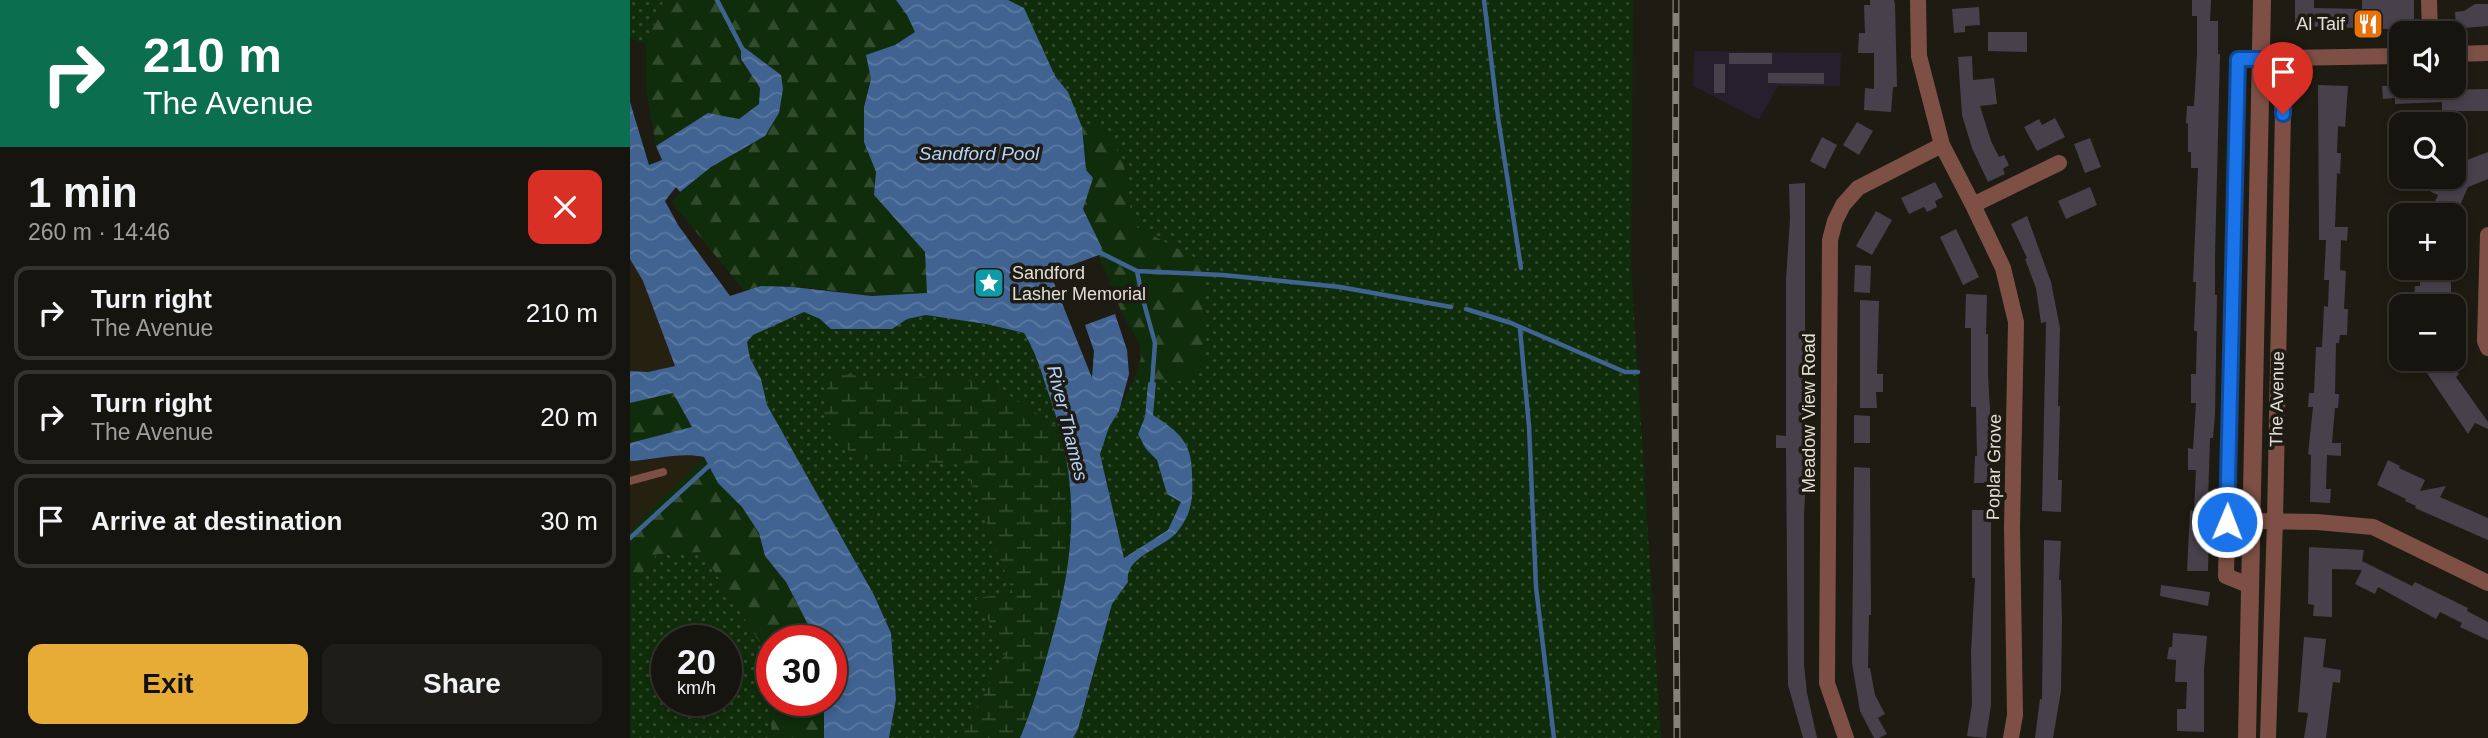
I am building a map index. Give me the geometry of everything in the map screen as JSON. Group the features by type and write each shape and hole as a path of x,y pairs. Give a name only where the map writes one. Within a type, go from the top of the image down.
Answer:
{"street":[{"name":"Poplar Grove","path":"1919,0 1919,56 1942,145 2003,268 2016,323 2012,528 2015,715 2011,738"},
{"name":"The Avenue","path":"2247,738 2262,0"},
{"path":"2429,0 2430,21"},
{"path":"2466,54 2488,53"},
{"path":"2251,586 2226,576 2238,59 2389,56"},
{"name":"The Avenue","path":"2268,738 2284,59"},
{"name":"Meadow View Road","path":"1846,738 1827,683 1830,240 1843,205 1858,188 1942,145"},
{"path":"1973,205 2059,163"},
{"path":"2488,235 2488,348"},
{"path":"2253,521 2373,527 2488,583"}],"lane":[{"path":"630,481 663,472"}],"shaded area":[{"path":"1694,51 1841,53 1840,86 1778,86 1759,120 1693,86"},
{"path":"630,259 643,281 675,366 648,372 630,371"},
{"path":"685,454 704,457 630,530 630,461"}],"green space":[{"path":"630,0 664,0 646,44 630,38"},
{"path":"664,0 896,0 915,32 895,45 867,55 871,79 864,107 864,142 876,172 874,195 925,252 928,293 876,296 790,286 745,292 672,202 703,173 765,136 781,75 741,46 741,59 760,88 759,104 739,119 708,114 656,146 646,88 646,44"},
{"path":"1008,0 1633,0 1631,267 1661,738 1073,738 1078,729 1112,604 1128,582 1100,454 1109,427 1135,378 1141,358 1140,343 1122,313 1099,255 1102,248 1068,92 1055,76"},
{"path":"1105,124 1124,165 1133,225 1205,263 1205,365 1180,381 1135,378 1141,358 1140,343 1122,313 1099,255 1102,248 1083,209 1093,178 1086,170 1082,127"},
{"path":"804,312 820,319 831,329 892,329 907,319 926,314 986,324 1024,333 1038,357 1062,430 994,385 940,376 886,378 830,370 854,459 964,463 1013,593 976,598 1006,651 961,738 889,738 896,699 891,633 874,595 767,405 761,379 750,358 747,342 752,335"},
{"path":"829,370 886,378 940,376 994,385 1062,430 1072,506 1067,581 1055,636 1020,738 961,738 1006,651 976,598 1013,593 964,464 854,459 824,415"},
{"path":"673,393 693,428 630,443 630,403"},
{"path":"704,457 718,483 742,507 759,533 765,556 786,582 808,625 756,625 756,636 702,552 657,554 630,588 630,530"},
{"path":"702,552 756,636 756,716 770,716 772,738 630,738 630,588 657,554"},
{"path":"770,716 824,716 824,738 772,738"}],"water":[{"path":"896,0 1008,0 1024,8 1055,76 1068,92 1082,127 1086,170 1093,178 1083,209 1102,248 1099,255 1050,273 1092,378 1094,351 1085,325 1115,314 1127,350 1129,374 1119,411 1109,427 1100,454 1124,558 1168,530 1181,502 1167,494 1157,460 1146,449 1138,434 1145,417 1148,383 1152,380 1156,383 1153,415 1177,433 1190,454 1192,490 1187,517 1172,537 1132,565 1128,582 1112,604 1078,729 1073,738 1020,738 1036,695 1065,584 1071,522 1066,459 1059,427 1038,362 1024,333 926,315 907,319 892,329 831,329 820,319 804,312 753,335 747,342 750,358 761,379 767,405 874,595 891,633 896,699 889,738 824,738 824,716 847,716 847,625 808,625 786,582 765,556 759,533 742,507 718,483 704,457 676,456 630,461 630,443 692,427 673,393 630,403 630,371 648,372 675,366 643,281 630,259 630,102 649,165 662,160 656,146 708,113 739,119 759,104 760,88 741,59 741,45 781,75 783,89 779,113 765,136 711,167 680,192 676,187 665,201 678,225 730,296 761,286 872,296 927,293 925,252 874,195 876,172 864,142 864,107 871,79 866,55 895,45 915,32"}],"building":[{"path":"1870,0 1894,0 1895,5 1897,87 1893,87 1891,112 1864,110 1865,88 1874,89 1874,53 1858,53 1859,33 1865,33 1864,5 1870,5"},
{"path":"2192,0 2211,0 2210,21 2218,21 2220,54 2215,256 2215,415 2213,438 2210,438 2208,571 2187,571 2190,510 2194,511 2196,470 2188,470 2188,448 2193,449 2196,403 2191,403 2191,374 2196,374 2197,331 2194,331 2196,282 2193,282 2198,168 2191,168 2186,123 2187,106 2194,106 2197,54 2197,16 2192,16"},
{"path":"2295,0 2314,0 2314,8 2362,9 2362,0 2414,0 2414,21 2389,21 2389,29 2295,26"},
{"path":"2475,4 2488,4 2488,26 2466,28 2466,21 2456,21 2455,12 2464,11"},
{"path":"1979,7 1980,25 1965,26 1965,32 1954,33 1952,9"},
{"path":"1988,32 2027,32 2027,52 1988,51"},
{"path":"1729,53 1772,53 1772,64 1729,64"},
{"path":"1972,56 1973,80 1994,78 1997,104 1980,106 1991,141 1999,157 2004,155 2009,165 2003,169 2005,174 1988,182 1972,148 1962,115 1958,57"},
{"path":"1714,64 1725,64 1725,93 1714,93"},
{"path":"1768,73 1824,73 1824,84 1768,83"},
{"path":"2318,85 2348,86 2345,127 2338,126 2337,153 2341,153 2340,174 2337,173 2335,227 2348,227 2347,241 2341,240 2340,270 2346,271 2344,309 2348,309 2347,335 2340,335 2339,343 2336,343 2335,394 2339,394 2332,443 2341,443 2341,456 2327,455 2326,489 2331,489 2330,503 2310,502 2311,455 2308,454 2313,407 2308,407 2309,393 2314,393 2316,347 2322,347 2324,306 2328,307 2329,280 2324,280 2326,240 2319,240"},
{"path":"2382,86 2389,86 2389,98 2395,98 2383,99"},
{"path":"2466,89 2488,89 2488,111 2442,111 2442,102 2395,104 2395,98 2466,98"},
{"path":"2055,118 2065,137 2037,151 2024,127 2039,119 2042,125"},
{"path":"1857,122 1873,131 1859,155 1843,145"},
{"path":"1822,137 1837,145 1825,169 1810,161"},
{"path":"2090,138 2101,167 2085,173 2074,144"},
{"path":"2488,152 2488,179 2468,187 2461,203 2434,203 2438,195 2431,192 2432,189 2466,189 2466,160"},
{"path":"1935,182 1943,197 1935,201 1937,207 1927,212 1924,207 1909,214 1901,198"},
{"path":"1805,183 1805,436 1808,436 1804,516 1804,664 1817,738 1803,738 1788,685 1786,448 1776,448 1776,435 1786,436 1789,184"},
{"path":"2090,187 2097,205 2066,219 2058,201"},
{"path":"1876,211 1892,220 1872,255 1856,246"},
{"path":"2027,216 2051,282 2060,328 2058,480 2062,480 2061,512 2042,511 2046,322 2041,323 2036,288 2025,259 2027,258 2011,224"},
{"path":"1956,229 1979,277 1963,285 1940,237"},
{"path":"1855,265 1871,266 1870,293 1854,292"},
{"path":"2420,280 2451,280 2451,294 2414,294 2415,286 2420,286"},
{"path":"1966,294 1987,295 1986,334 1992,445 1990,483 1974,483 1977,456 1976,407 1971,407 1971,328 1965,328"},
{"path":"1860,300 1879,301 1877,374 1883,374 1883,392 1876,392 1877,408 1860,408"},
{"path":"2426,371 2457,371 2459,374 2456,377 2488,422 2488,429 2475,423 2468,434"},
{"path":"1854,415 1870,416 1870,443 1854,443"},
{"path":"2388,460 2425,480 2420,491 2446,486 2440,497 2488,518 2488,540 2415,508 2416,506 2405,501 2406,499 2377,485"},
{"path":"1854,467 1870,468 1871,615 1868,668 1875,695 1885,714 1878,718 1887,734 1879,738 1874,738 1860,711 1852,663"},
{"path":"1972,510 1991,510 1991,705 1986,738 1967,736 1972,704 1971,652 1975,578 1972,578"},
{"path":"2044,540 2061,541 2061,691 2053,738 2035,738 2042,699"},
{"path":"2309,547 2364,550 2362,561 2412,586 2415,582 2468,608 2467,611 2488,622 2488,640 2460,627 2462,623 2440,612 2436,619 2378,587 2375,594 2355,584 2362,570 2332,569 2332,617 2313,616 2314,605 2308,604"},
{"path":"2161,585 2210,592 2208,606 2160,596"},
{"path":"2173,633 2207,636 2204,732 2177,731 2177,709 2186,709 2187,682 2175,682 2176,660 2167,659 2169,647 2172,647"},
{"path":"2304,637 2326,639 2323,667 2341,670 2340,683 2333,682 2326,738 2304,738 2308,713 2298,712"}],"waterway":[{"path":"717,0 743,50"},
{"path":"1484,0 1498,117 1521,268"},
{"path":"1095,250 1137,271 1223,275 1340,287 1451,307"},
{"path":"1137,271 1155,343 1152,384"},
{"path":"1466,309 1511,323 1625,372 1638,372"},
{"path":"1520,329 1529,426 1536,587 1554,738"},
{"path":"630,538 712,463"}],"railway":[{"path":"1676,0 1677,738"}],"place":[{"name":"Al Taif","path":"2368,24"},
{"name":"Sandford Lasher Memorial","path":"989,283"}],"route":[{"path":"2227,522 2238,59 2284,59 2283,114"}],"water label":[{"name":"Sandford Pool","path":"979,153"},
{"name":"River Thames","path":"1068,423"}]}
